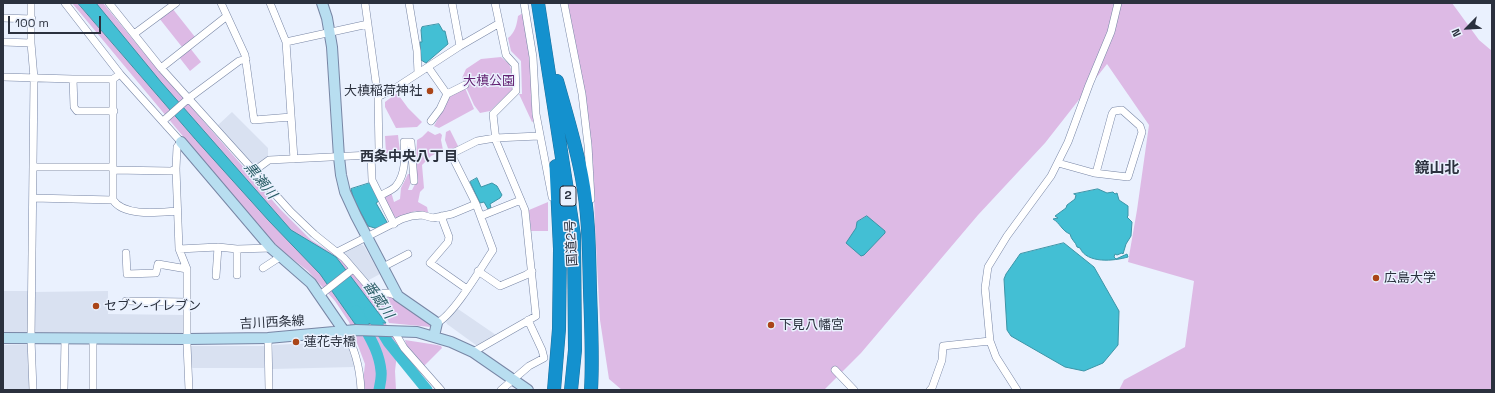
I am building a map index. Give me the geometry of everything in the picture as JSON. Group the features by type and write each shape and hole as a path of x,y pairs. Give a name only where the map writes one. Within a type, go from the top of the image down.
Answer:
{"highway":[{"path":"538,5 573,136 582,179 588,225 592,364 591,390"},
{"path":"538,5 556,167 560,249 559,329 554,390"},
{"name":"国道2号","path":"538,5 574,234 575,350 572,390"}],"street":[{"path":"31,3 31,43 34,78 33,390"},
{"path":"64,3 120,74 164,120 271,248 311,282 322,294 351,341 359,366 361,390"},
{"path":"109,3 161,68 291,212 336,252 375,294 388,293 398,296 437,323"},
{"path":"221,3 246,59 254,120 291,117"},
{"path":"270,3 286,42 294,159"},
{"path":"322,3 330,32 332,47 339,156 345,192 367,238 398,296"},
{"path":"254,171 269,160 371,155 378,152 378,97 365,3"},
{"path":"409,3 418,73"},
{"path":"452,3 460,46"},
{"path":"472,352 536,316 525,210 495,138 493,114 516,91 515,65 506,55 498,24 495,3"},
{"path":"524,3 533,58 536,114 539,136 556,212 560,249"},
{"path":"564,3 582,94 588,145 592,222 588,225"},
{"path":"1017,390 996,357 990,341 985,288 988,267 1007,236 1051,176 1058,163 1068,142 1111,32 1118,3"},
{"path":"134,34 172,4"},
{"path":"161,68 227,16"},
{"path":"3,18 32,20"},
{"path":"286,42 368,24"},
{"path":"378,97 397,88 460,46 498,24"},
{"path":"3,42 31,43"},
{"path":"164,120 188,99 239,61 246,59"},
{"path":"428,67 447,94"},
{"path":"3,77 113,79 120,74"},
{"path":"73,79 74,107 77,111 114,111"},
{"path":"113,79 113,200 116,205 127,210 143,212 178,212"},
{"path":"431,121 440,109 447,94 465,85"},
{"path":"1058,163 1096,173 1128,177 1142,132 1140,126 1122,110 1112,114 1096,173"},
{"path":"437,323 442,321 455,306 493,250 476,204 451,154 477,140 539,136"},
{"path":"181,142 177,147 176,169 180,249 187,269 189,390"},
{"path":"380,196 396,186 401,176 405,157 404,142 411,142 414,180"},
{"path":"371,155 372,180 394,224"},
{"path":"33,168 113,168 171,171 176,169"},
{"path":"33,198 113,200"},
{"path":"481,216 520,200"},
{"path":"336,252 412,216 422,215 432,218 460,212 476,204"},
{"path":"441,216 449,237 448,242 430,263 467,289"},
{"path":"180,249 218,247 237,249 271,248"},
{"path":"216,276 218,247"},
{"path":"237,249 237,275"},
{"path":"126,253 127,274 156,273 158,264 187,269"},
{"path":"383,267 408,254"},
{"path":"263,268 280,257"},
{"path":"322,294 352,270"},
{"path":"478,271 500,286 532,271"},
{"path":"126,302 187,302"},
{"path":"501,390 529,366 544,358 542,350 528,320"},
{"path":"434,336 437,323"},
{"name":"吉川西条線","path":"3,338 268,338 356,330 416,332 451,342 472,352 528,390"},
{"path":"393,331 404,348 441,390"},
{"path":"268,338 269,390"},
{"path":"64,390 66,339"},
{"path":"93,339 93,390"},
{"path":"932,390 942,360 943,346 990,341"},
{"path":"835,370 854,390"}],"shaded area":[{"path":"232,112 268,148 268,158 256,165 251,165 217,126"},
{"path":"361,244 364,246 380,274 365,282 342,253"},
{"path":"3,291 28,291 29,335 3,335"},
{"path":"108,291 108,314 185,315 184,336 34,336 34,292"},
{"path":"455,309 458,309 496,335 480,348 447,324 446,322"},
{"path":"311,343 349,344 353,356 354,367 272,369 273,345"},
{"path":"3,345 29,345 29,390 3,390"},
{"path":"189,346 265,346 264,368 189,368"}],"green space":[{"path":"72,3 103,3 144,53 280,209 311,240 340,258 364,285 398,345 395,371 396,390 362,390 365,364 349,322 335,301 308,271 281,250 256,224"},
{"path":"568,3 1452,3 1479,40 1492,51 1492,390 1119,390 1124,380 1185,347 1194,281 1128,262 1149,125 1107,64 1045,143 978,215 861,353 824,390 622,390 609,379 600,320 593,168"},
{"path":"172,8 195,37 182,47 159,18"},
{"path":"523,13 529,39 534,95 531,98 534,121 532,122 519,94 522,94 521,61 511,51 508,38 514,31 518,16"},
{"path":"190,48 201,62 190,71 179,57"},
{"name":"大槙公園","path":"501,57 509,64 511,69 512,90 490,111 480,113 474,105 462,78 466,69 481,59"},
{"path":"465,88 474,109 439,128 434,126 449,97"},
{"path":"397,93 408,108 422,122 417,127 396,128 385,107 385,102"},
{"path":"450,130 458,146 449,151 445,140 446,132"},
{"path":"428,131 435,135 440,133 442,135 441,140 443,150 431,156 422,165 424,188 420,192 418,202 427,207 428,212 424,214 415,211 397,219 392,214 384,196 391,192 394,202 400,199 401,188 408,174 411,174 411,182 408,190 412,190 415,184 418,183 416,165 417,140"},
{"path":"398,135 400,152 386,153 385,136"},
{"path":"548,202 548,231 531,231 529,210"},
{"path":"391,297 397,299 432,323 431,327 389,323 378,300 379,298"},
{"path":"405,340 437,345 441,346 442,348 424,366 407,347"}],"water":[{"path":"78,3 96,3 161,82 291,230 336,257 386,323 355,324 320,274 269,221 196,140"},
{"path":"439,24 443,31 445,31 448,44 426,63 421,60 420,42 422,42 422,27"},
{"path":"477,178 481,187 492,183 497,186 502,195 490,204 491,208 488,209 484,202 480,203 470,182"},
{"path":"370,183 379,201 376,203 388,224 378,229 368,226 354,200 351,189"},
{"path":"1098,189 1107,193 1117,193 1119,200 1128,206 1127,217 1132,222 1131,236 1126,244 1123,254 1115,254 1114,257 1116,259 1127,254 1128,257 1116,260 1101,260 1088,257 1080,248 1077,247 1070,234 1053,219 1058,218 1055,216 1075,199 1076,195 1074,194"},
{"path":"867,216 885,231 885,233 864,255 861,256 846,243 856,228 857,222"},
{"path":"1064,243 1094,267 1119,311 1118,345 1103,363 1084,371 1065,367 1011,336 1007,330 1004,279 1006,274 1020,254"}],"waterway":[{"name":"黒瀬川","path":"356,311 378,355 381,373 379,390"},
{"name":"番蔵川","path":"369,311 388,342 427,390"}],"place":[{"name":"大槙稲荷神社","path":"430,91"},
{"name":"広島大学","path":"1376,278"},
{"name":"セブン-イレブン","path":"96,306"},
{"name":"下見八幡宮","path":"771,325"},
{"name":"蓮花寺橋","path":"296,342"}],"district":[{"name":"西条中央八丁目","path":"409,157"},
{"name":"鏡山北","path":"1437,169"}]}
